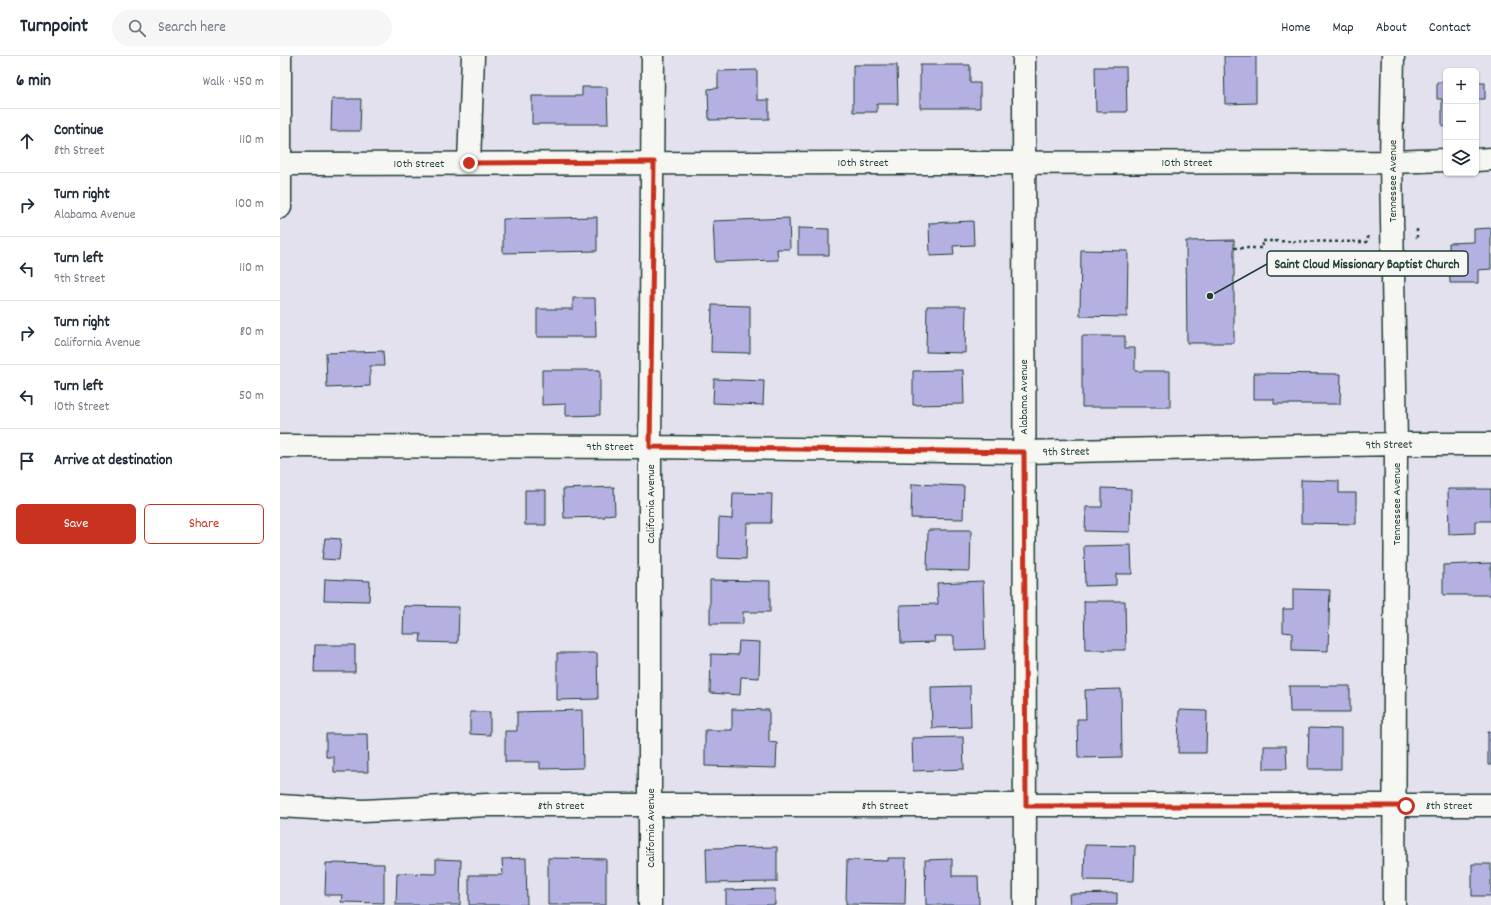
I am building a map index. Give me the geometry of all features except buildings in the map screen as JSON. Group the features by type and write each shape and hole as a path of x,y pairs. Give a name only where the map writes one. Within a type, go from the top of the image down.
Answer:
{"street":[{"path":"280,56 280,207"},
{"path":"469,163 473,56"},
{"name":"California Avenue","path":"650,905 650,447 654,56"},
{"name":"Alabama Avenue","path":"1024,56 1025,905"},
{"name":"Tennessee Avenue","path":"1393,56 1391,162 1396,444 1394,905"},
{"path":"1479,160 1491,159"},
{"name":"10th Street","path":"280,164 654,162 1391,162 1443,160"},
{"name":"9th Street","path":"280,446 650,447 1024,452 1396,444 1491,444"},
{"name":"8th Street","path":"280,806 363,811 487,806 1491,806"}],"path":[{"path":"1416,226 1417,240"},
{"path":"1234,248 1262,248 1262,241 1368,242 1368,234"}],"place":[{"name":"Saint Cloud Missionary Baptist Church","path":"1210,296"}],"route":[{"path":"469,163 654,162 650,447 1024,452 1026,806 1406,806"}]}
